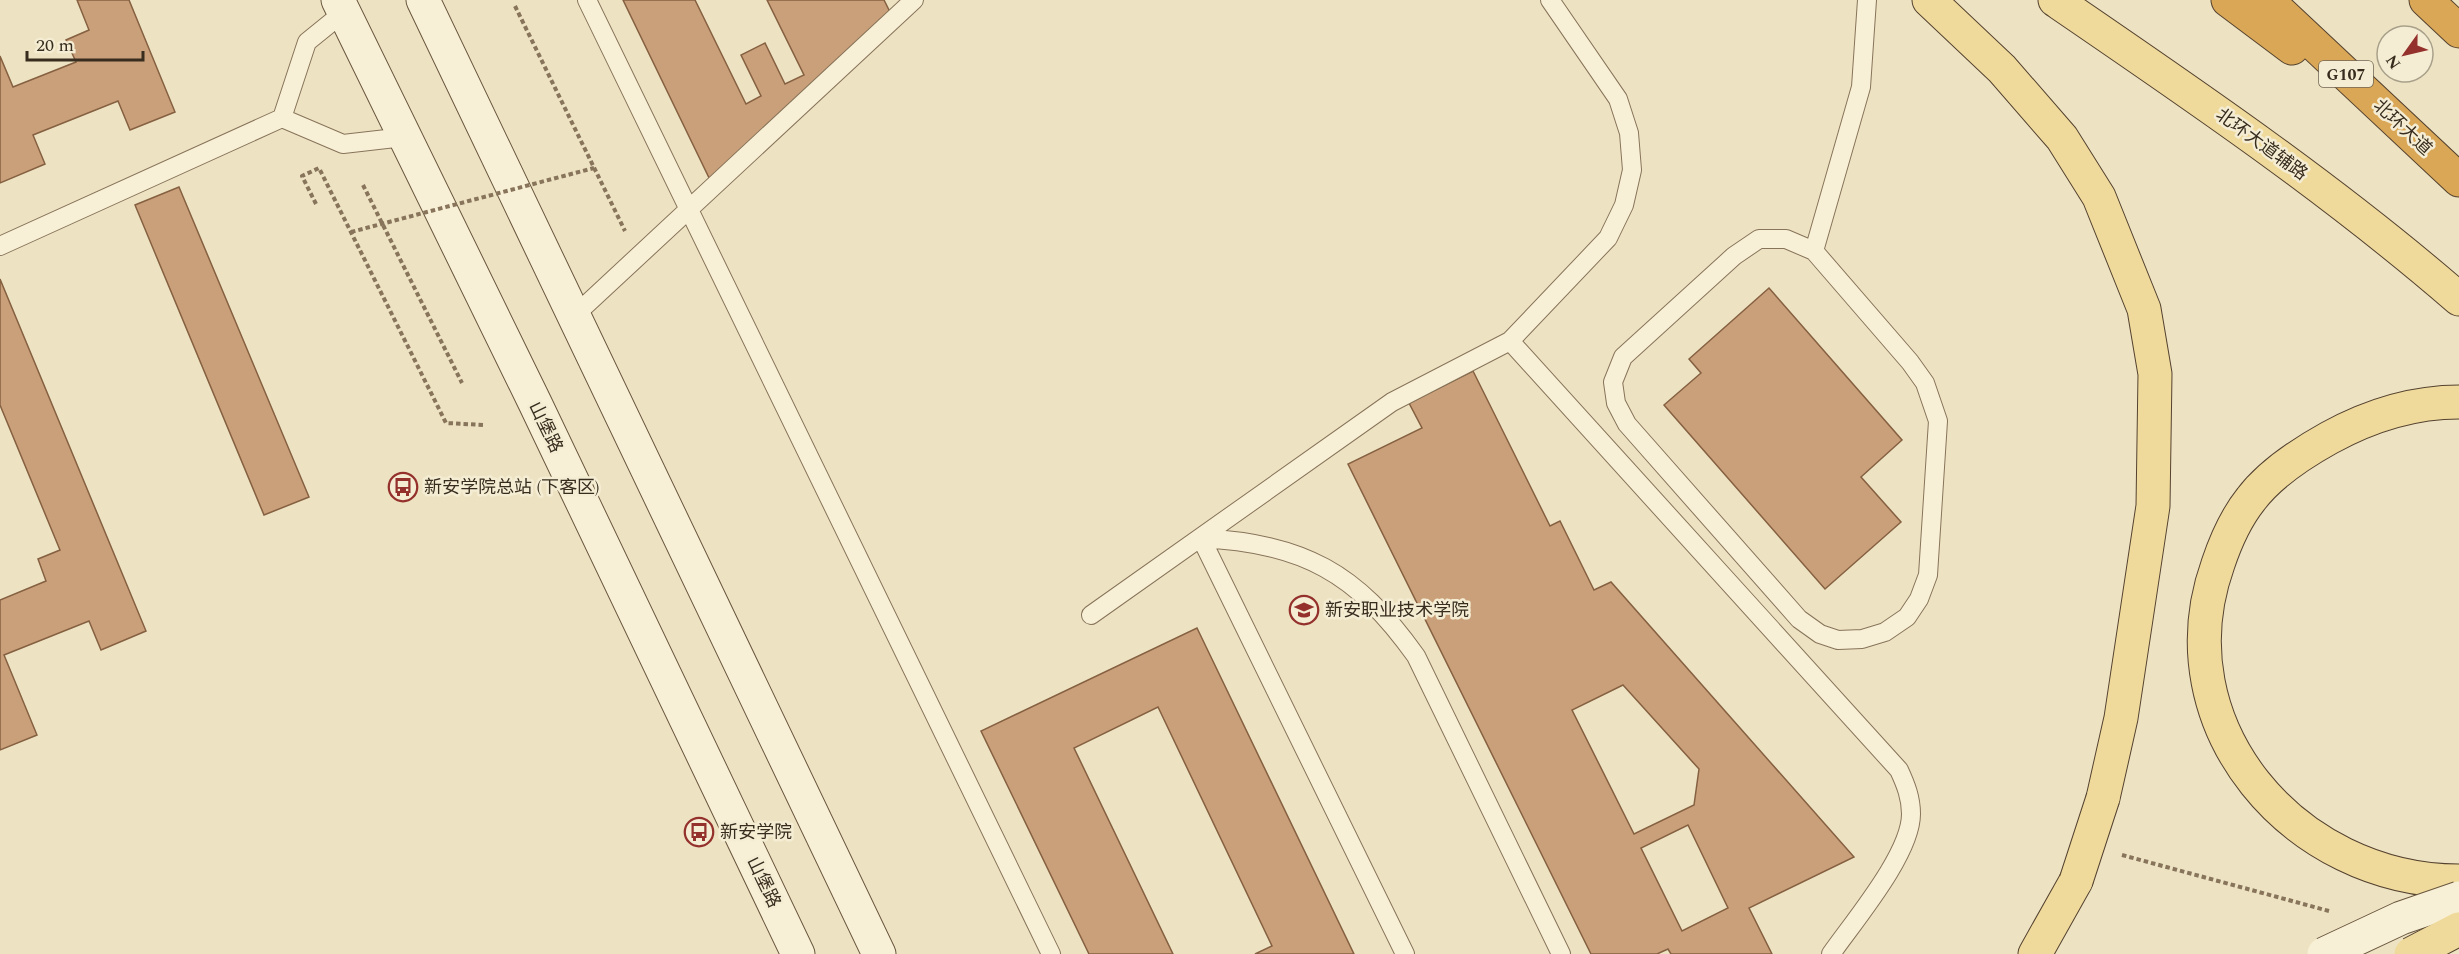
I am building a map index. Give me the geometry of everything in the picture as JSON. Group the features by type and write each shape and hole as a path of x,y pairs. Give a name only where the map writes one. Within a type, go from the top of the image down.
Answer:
{"highway":[{"path":"2228,0 2425,148"},
{"name":"北环大道","path":"2267,0 2459,180"},
{"path":"2426,0 2459,31"}],"main road":[{"path":"423,0 879,954"},
{"path":"1929,0 2002,69 2062,138 2098,197 2144,309 2155,374 2153,506 2121,718 2103,798 2076,882 2035,954"},
{"name":"北环大道辅路","path":"2055,0 2227,117 2380,231 2459,299"},
{"name":"山堡路","path":"341,6 535,403 798,954"},
{"path":"2459,402 2418,405 2348,428 2313,447 2281,471 2252,498 2233,525 2209,589 2204,658 2211,698 2224,736 2263,793 2292,822 2341,854 2368,864 2435,881 2459,881"},
{"path":"2324,954 2401,918 2459,898"},
{"path":"2411,954 2459,929"}],"lane":[{"path":"587,0 687,211 1051,954"},
{"path":"574,316 914,0"},
{"path":"1091,615 1392,402 1510,341 1608,238 1624,205 1632,170 1629,133 1618,99 1550,0"},
{"path":"1814,251 1862,87 1867,0"},
{"path":"0,246 282,118 308,42 341,6"},
{"path":"282,118 343,144 404,137"},
{"path":"1759,239 1786,239 1814,251 1910,362 1925,383 1938,421 1928,575 1907,617 1885,632 1862,639 1829,637 1799,619 1627,424 1616,403 1613,382 1623,357 1734,256 1759,239"},
{"path":"1510,341 1899,770 1909,792 1911,816 1907,840 1831,954"},
{"path":"1201,538 1406,954"},
{"path":"1201,538 1244,541 1285,550 1325,567 1360,591 1391,621 1416,656 1561,954"}],"path":[{"path":"515,6 625,232"},
{"path":"316,204 302,176 319,168 446,423 484,425"},
{"path":"351,232 594,168"},
{"path":"363,185 462,383"},
{"path":"2115,853 2336,912"}],"building":[{"path":"77,0 129,0 175,112 130,130 118,101 33,135 45,164 0,183 0,56 13,87 76,62 66,40 89,30"},
{"path":"623,0 695,0 746,104 761,96 741,55 765,43 785,84 804,75 767,0 884,0 892,16 713,186"},
{"path":"179,187 309,497 264,515 135,205"},
{"path":"0,279 146,631 101,650 89,621 4,655 37,735 0,750 0,600 46,581 38,559 60,550 0,405"},
{"path":"1769,288 1902,440 1861,477 1901,522 1825,589 1664,405 1701,373 1689,359"},
{"path":"1473,371 1550,526 1560,521 1594,590 1611,582 1854,857 1749,908 1772,954 1671,954 1668,949 1657,954 1591,954 1348,464 1422,428 1409,403","holes":["1623,685 1699,769 1694,805 1634,834 1572,710","1688,825 1728,908 1682,931 1641,848"]},
{"path":"1197,628 1354,954 1255,954 1272,946 1158,707 1074,748 1173,954 1089,954 981,731"}],"place":[{"name":"新安学院总站 (下客区)","path":"403,487"},
{"name":"新安职业技术学院","path":"1304,610"},
{"name":"新安学院","path":"699,832"}]}
